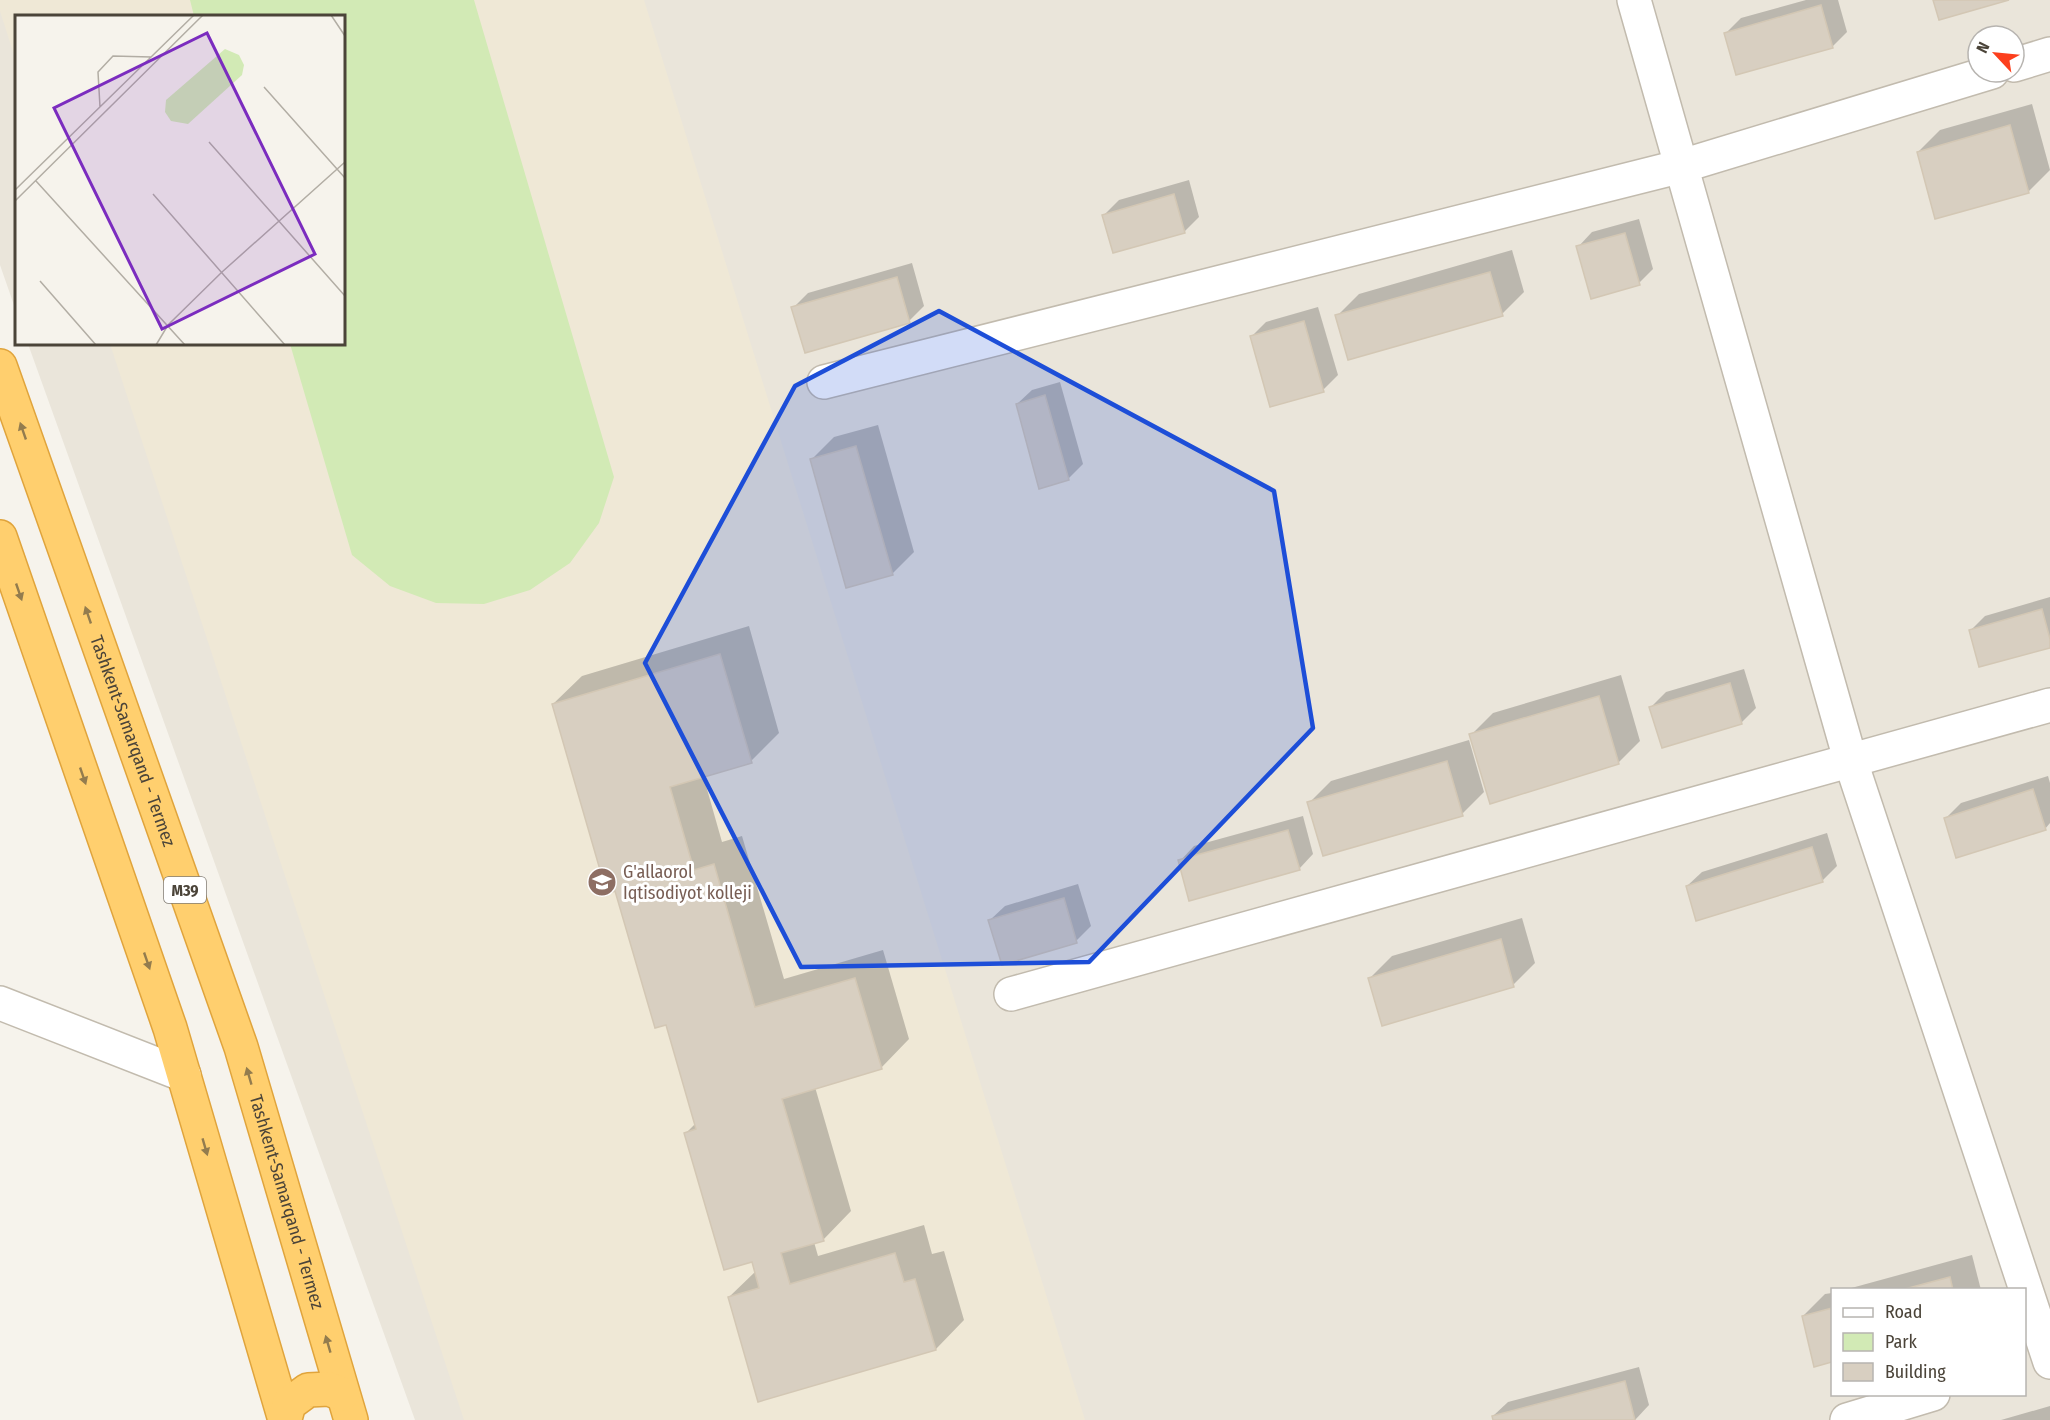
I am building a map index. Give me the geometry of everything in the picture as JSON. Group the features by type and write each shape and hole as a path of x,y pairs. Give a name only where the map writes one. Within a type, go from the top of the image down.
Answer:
{"highway":[{"name":"Tashkent-Samarqand - Termez","path":"0,366 241,1047 347,1407"},
{"name":"Tashkent-Samarqand - Termez","path":"0,537 170,1028 285,1420"},
{"name":"Tashkent-Samarqand - Termez","path":"285,1420 289,1404 308,1390 329,1389 347,1407"}],"street":[{"path":"1634,0 1850,759 2019,1288"},
{"path":"2026,61 2050,54"},
{"path":"824,382 1682,166 1966,80"},
{"path":"1011,994 2050,705"},
{"path":"0,1003 184,1075"},
{"path":"2026,1309 2043,1362"},
{"path":"1846,1420 1930,1396"}],"highlighted area":[{"path":"939,311 1274,491 1313,728 1089,962 801,967 645,663 795,386"}],"shaded area":[{"path":"0,0 2050,0 2050,1420 415,1420 28,345 345,345 345,15 15,15 15,308 0,265"},
{"name":"G'allaorol Iqtisodiyot kolleji","path":"0,0 644,0 1085,1420 464,1420 110,345 345,345 345,15 15,15 15,58 0,11"}],"green space":[{"path":"190,0 474,0 614,477 599,523 570,563 530,590 484,604 436,603 390,586 352,555 290,345 345,345 345,15 194,15"}],"building":[{"path":"1933,0 2009,0 1939,20"},
{"path":"1821,5 1833,48 1736,75 1724,33"},
{"path":"2010,125 2029,193 1935,219 1917,152"},
{"path":"1174,194 1185,233 1113,253 1102,215"},
{"path":"1625,233 1640,285 1591,299 1576,246"},
{"path":"1490,272 1503,316 1348,360 1335,315"},
{"path":"897,277 910,323 805,353 791,307"},
{"path":"1304,321 1324,392 1270,407 1250,336"},
{"path":"1045,395 1069,480 1039,489 1016,404"},
{"path":"856,446 893,575 846,588 810,459"},
{"path":"2042,609 2050,639 2050,648 1979,667 1969,630"},
{"path":"720,654 752,763 670,787 694,870 714,864 755,1007 855,978 882,1069 782,1099 824,1241 781,1253 790,1284 895,1253 904,1282 915,1279 936,1350 758,1402 728,1297 759,1288 752,1262 724,1270 684,1133 696,1129 666,1025 655,1028 615,891 607,894 552,704"},
{"path":"1730,683 1742,724 1662,748 1649,707"},
{"path":"1599,696 1619,764 1490,804 1469,734"},
{"path":"1447,761 1463,816 1323,856 1307,802"},
{"path":"2033,789 2046,830 1956,858 1944,818"},
{"path":"1288,830 1300,870 1189,901 1178,860"},
{"path":"1812,847 1823,882 1696,921 1686,886"},
{"path":"1064,898 1077,943 1002,965 988,920"},
{"path":"1501,939 1514,987 1382,1026 1368,978"},
{"path":"1950,1277 1953,1288 1909,1288"},
{"path":"1831,1308 1831,1362 1814,1367 1802,1316"},
{"path":"1625,1381 1635,1420 1493,1420 1492,1416"}],"place":[{"name":"G'allaorol Iqtisodiyot kolleji","path":"602,882"}]}
